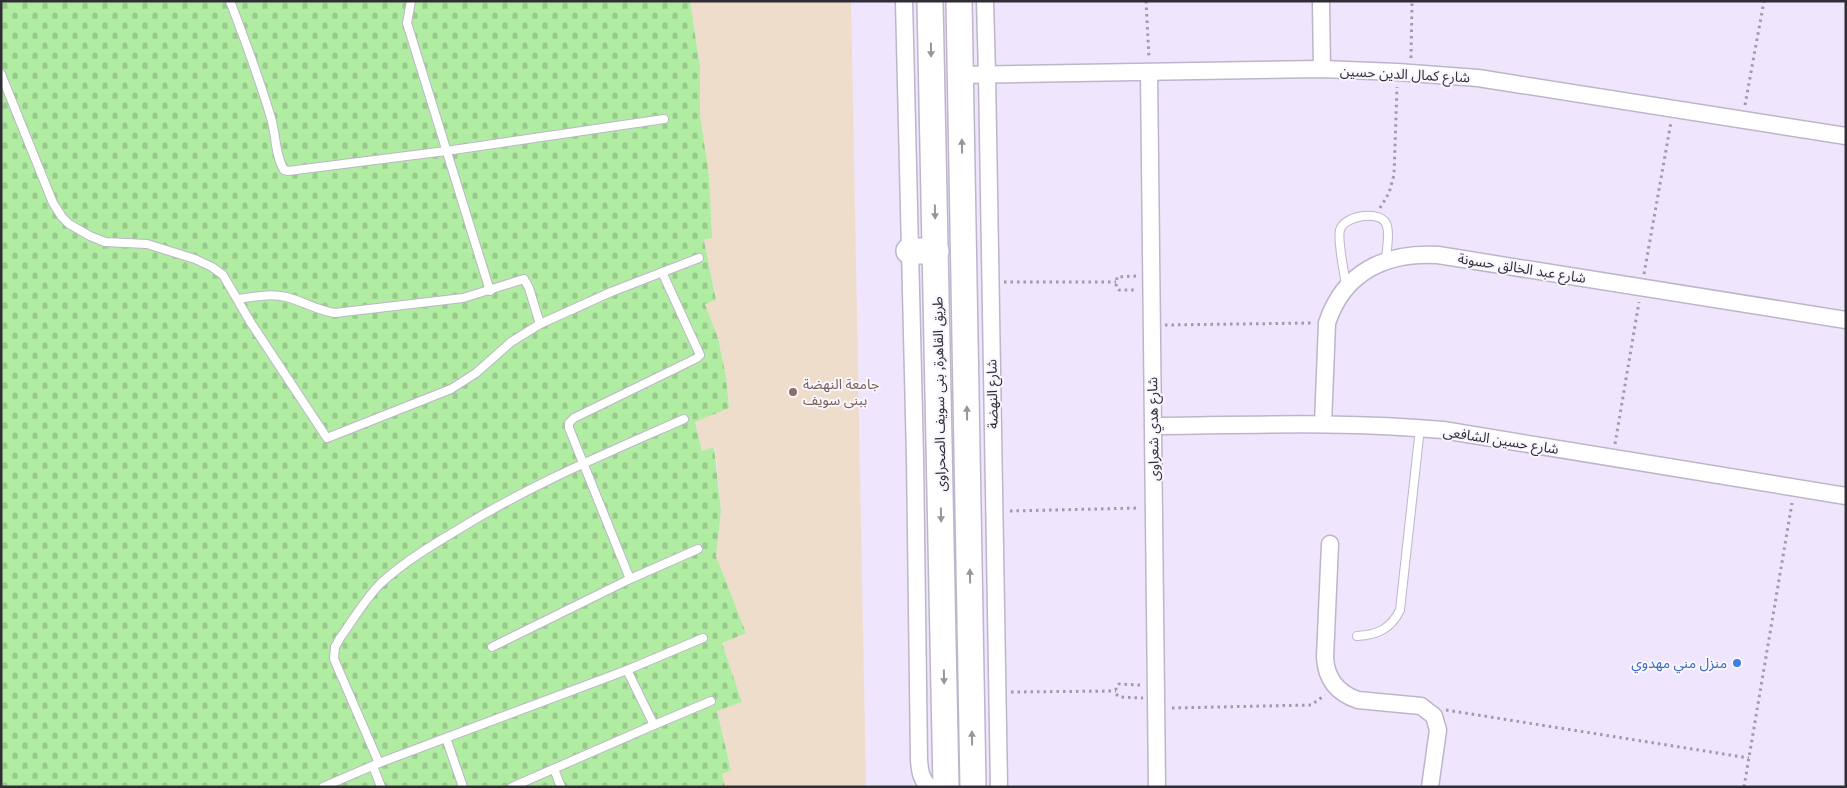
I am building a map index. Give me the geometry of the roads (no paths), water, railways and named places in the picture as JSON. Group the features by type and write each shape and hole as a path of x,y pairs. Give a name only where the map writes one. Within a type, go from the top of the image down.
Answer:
{"main road":[{"name":"طريق القاهرة, بنى سويف الصحراوى","path":"930,1 946,787"},
{"name":"طريق القاهرة, بنى سويف الصحراوى","path":"959,1 973,787"},
{"path":"909,251 936,251"},
{"path":"944,703 972,703"}],"street":[{"path":"904,1 919,760 920,772 923,780 929,787"},
{"name":"شارع النهضة","path":"985,1 999,787"},
{"path":"1321,1 1322,69"},
{"name":"شارع كمال الدين حسين","path":"961,75 1322,69 1404,72 1478,78 1846,136"},
{"name":"شارع هدي شعراوى","path":"1149,72 1157,787"},
{"name":"شارع عبد الخالق حسونة","path":"1323,424 1327,322 1335,304 1346,287 1365,271 1386,261 1412,255 1438,255 1846,320"},
{"name":"شارع حسين الشافعى","path":"1153,426 1323,424 1443,430 1846,496"},
{"path":"1330,544 1325,657 1325,665 1330,681 1342,693 1350,697 1421,706 1434,716 1438,730 1430,787"}],"lane":[{"path":"230,1 272,120 280,164 284,170 446,151 664,119"},
{"path":"411,1 407,23 490,291"},
{"path":"1,74 54,203 62,218 90,236 105,242 147,244 173,251 212,267 223,275 251,323 327,438 450,389 476,373 511,342 540,324 611,292 699,258"},
{"path":"1346,287 1340,234 1342,225 1350,219 1374,215 1382,219 1388,227 1386,261"},
{"path":"630,578 568,428 574,418 698,358 700,355 662,272"},
{"path":"238,299 274,295 295,300 323,312 336,313 463,298 490,291 512,281 524,279 529,288 540,324"},
{"path":"381,787 376,764 334,659 335,647 340,638 380,584 432,545 500,504 583,463 684,419"},
{"path":"1357,636 1371,635 1386,629 1392,624 1400,610 1420,428"},
{"path":"492,647 630,578 698,549"},
{"path":"323,787 376,764 627,670 704,638"},
{"path":"627,670 654,725"},
{"path":"512,787 711,701"},
{"path":"446,738 463,787"},
{"path":"554,768 561,787"}],"place":[{"name":"جامعة النهضة ببنى سويف","path":"793,392"},
{"name":"منزل مني مهدوي","path":"1737,663"}]}
